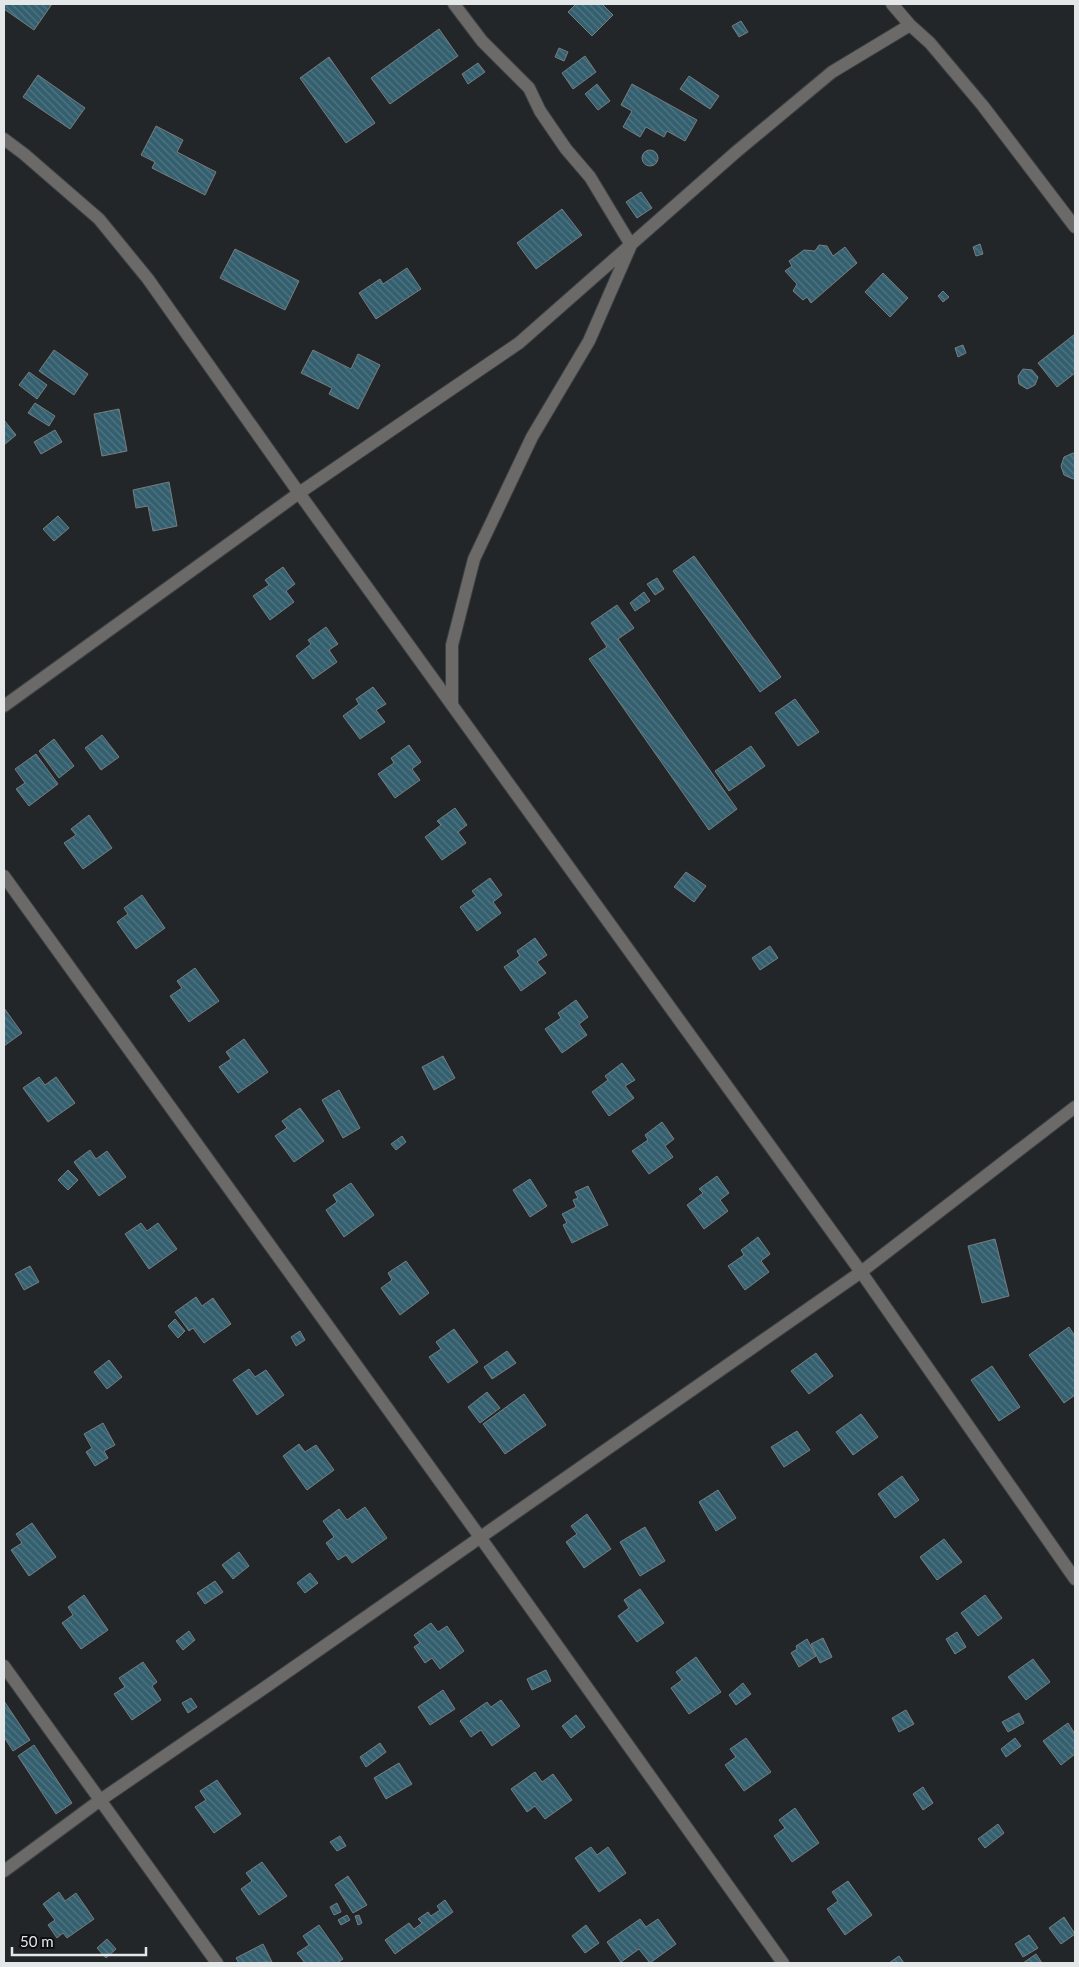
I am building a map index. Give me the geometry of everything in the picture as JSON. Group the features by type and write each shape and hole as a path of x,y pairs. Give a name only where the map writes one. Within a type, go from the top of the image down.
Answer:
{"street":[{"path":"454,4 482,41 529,88 543,116 566,149 590,177 631,245"},
{"path":"892,4 910,25 930,43 983,106 1075,227"},
{"path":"4,706 299,493 519,343 736,152 832,72 910,25"},
{"path":"4,139 24,154 98,219 148,279 299,493 861,1272 1075,1579"},
{"path":"452,704 452,645 474,559 532,436 589,341 631,245"},
{"path":"4,876 480,1537 783,1963"},
{"path":"4,1871 99,1801 861,1272 1075,1107"},
{"path":"4,1666 217,1963"}],"building":[{"path":"4,4 52,4 34,30 4,9"},
{"path":"576,4 602,4 613,15 592,36 568,12"},
{"path":"741,21 748,32 739,37 732,26"},
{"path":"439,29 458,56 390,104 371,78"},
{"path":"559,48 568,52 564,61 555,57"},
{"path":"585,56 596,72 573,89 562,73"},
{"path":"329,57 375,123 346,143 300,78"},
{"path":"478,63 485,72 468,84 462,74"},
{"path":"38,75 85,108 70,129 23,97"},
{"path":"689,76 719,96 710,109 680,89"},
{"path":"597,84 610,101 598,110 585,94"},
{"path":"632,84 697,120 685,141 667,131 664,137 646,127 640,137 623,127 632,111 621,105"},
{"path":"156,126 183,140 177,152 216,172 205,195 152,168 155,162 141,155"},
{"path":"647,150 653,150 658,155 656,164 647,166 642,161 642,155"},
{"path":"641,192 652,208 637,218 626,202"},
{"path":"562,209 582,235 536,269 517,243"},
{"path":"980,244 983,254 976,256 973,247"},
{"path":"819,245 827,246 833,256 845,247 857,263 811,303 807,297 803,300 793,291 797,284 785,271 792,266 789,261 804,250 815,251"},
{"path":"235,249 299,281 285,310 220,278"},
{"path":"407,268 421,289 376,319 359,293 380,279 383,284"},
{"path":"883,273 908,298 890,317 865,292"},
{"path":"943,291 949,297 943,302 938,296"},
{"path":"1075,334 1075,373 1057,387 1038,363"},
{"path":"963,345 966,353 958,357 955,348"},
{"path":"54,350 88,374 74,395 39,371"},
{"path":"313,350 351,369 358,354 380,365 358,409 329,394 332,388 301,373"},
{"path":"1023,369 1032,370 1038,377 1035,385 1027,389 1019,384 1018,376"},
{"path":"29,372 47,385 37,399 19,385"},
{"path":"35,403 55,416 49,426 28,413"},
{"path":"119,409 127,451 102,456 94,414"},
{"path":"4,420 16,435 4,445"},
{"path":"55,430 62,442 41,454 34,442"},
{"path":"1075,454 1075,478 1073,479 1064,475 1061,466 1064,457"},
{"path":"169,482 177,526 153,531 148,506 136,508 133,490"},
{"path":"58,516 69,528 54,541 43,529"},
{"path":"694,556 781,677 760,692 673,571"},
{"path":"283,567 295,584 286,591 294,602 270,620 253,596 269,585 265,580"},
{"path":"657,578 664,589 655,595 647,584"},
{"path":"644,592 650,601 635,611 630,603"},
{"path":"617,605 634,628 618,639 737,809 709,830 589,659 607,647 591,623"},
{"path":"326,627 338,644 329,650 337,662 313,679 296,656 311,644 308,640"},
{"path":"373,687 386,704 376,710 385,722 360,739 343,716 359,704 356,699"},
{"path":"795,699 819,732 798,746 775,713"},
{"path":"102,735 119,757 101,770 85,748"},
{"path":"54,739 74,766 59,778 39,751"},
{"path":"409,745 421,762 412,769 420,780 395,798 378,774 394,763 391,758"},
{"path":"751,746 765,766 729,791 715,771"},
{"path":"36,754 58,784 29,806 16,789 25,783 15,769"},
{"path":"455,808 467,825 458,832 466,843 442,860 425,837 441,825 437,821"},
{"path":"89,815 112,848 83,869 64,843 76,835 71,829"},
{"path":"686,872 706,886 694,902 674,887"},
{"path":"490,878 502,895 493,902 501,913 477,931 460,907 476,896 472,891"},
{"path":"142,895 165,928 136,949 117,922 128,914 124,908"},
{"path":"535,938 547,955 537,962 546,973 521,991 504,967 520,956 517,951"},
{"path":"770,946 778,958 760,970 752,958"},
{"path":"195,968 219,1001 189,1022 170,996 182,988 177,981"},
{"path":"576,1000 588,1017 579,1024 587,1035 562,1053 545,1029 561,1018 558,1013"},
{"path":"4,1008 22,1033 4,1046"},
{"path":"244,1039 268,1072 238,1093 219,1067 231,1059 226,1052"},
{"path":"443,1056 455,1078 434,1090 422,1067"},
{"path":"622,1063 635,1080 625,1086 634,1098 609,1116 592,1092 608,1080 605,1076"},
{"path":"39,1077 45,1085 56,1077 75,1103 48,1122 23,1088"},
{"path":"339,1090 360,1128 343,1138 322,1100"},
{"path":"300,1108 324,1141 294,1162 275,1136 287,1128 282,1121"},
{"path":"662,1122 674,1139 665,1146 673,1157 649,1174 632,1151 648,1140 645,1135"},
{"path":"402,1136 406,1142 396,1150 391,1144"},
{"path":"90,1150 96,1159 107,1151 126,1177 99,1196 74,1162"},
{"path":"68,1170 78,1180 68,1190 58,1180"},
{"path":"717,1176 729,1193 720,1200 728,1211 704,1229 687,1205 703,1193 699,1189"},
{"path":"530,1179 547,1206 530,1217 513,1190"},
{"path":"351,1183 374,1215 344,1237 326,1210 337,1202 333,1195"},
{"path":"588,1186 608,1225 572,1243 563,1225 567,1223 562,1214 576,1207 573,1200 578,1198 575,1192"},
{"path":"141,1223 147,1231 158,1223 177,1249 149,1269 125,1234"},
{"path":"758,1237 770,1254 761,1261 769,1272 745,1290 728,1266 744,1255 741,1250"},
{"path":"995,1239 1009,1296 982,1303 968,1246"},
{"path":"406,1261 429,1293 400,1315 381,1288 392,1280 388,1273"},
{"path":"30,1266 39,1282 24,1290 15,1274"},
{"path":"196,1297 202,1306 213,1298 231,1324 204,1343 193,1328 189,1331 175,1312"},
{"path":"175,1319 185,1331 178,1338 168,1326"},
{"path":"1069,1327 1075,1336 1075,1395 1064,1403 1029,1355"},
{"path":"454,1329 478,1362 448,1383 429,1357 441,1349 436,1342"},
{"path":"300,1331 305,1340 296,1346 291,1337"},
{"path":"507,1351 516,1363 492,1379 484,1367"},
{"path":"816,1353 833,1376 809,1394 791,1371"},
{"path":"109,1360 122,1377 107,1389 94,1372"},
{"path":"992,1366 1020,1407 999,1421 971,1380"},
{"path":"249,1369 255,1377 266,1370 284,1395 257,1415 233,1380"},
{"path":"487,1392 500,1408 480,1423 468,1407"},
{"path":"524,1394 546,1425 505,1454 483,1424"},
{"path":"861,1414 878,1437 853,1455 836,1432"},
{"path":"103,1423 115,1445 104,1451 108,1458 95,1466 86,1452 92,1448 84,1434"},
{"path":"797,1431 810,1450 784,1467 771,1447"},
{"path":"299,1444 305,1452 316,1445 334,1470 307,1490 283,1456"},
{"path":"902,1476 919,1500 895,1518 878,1494"},
{"path":"718,1490 736,1518 716,1531 699,1502"},
{"path":"365,1507 387,1538 352,1563 346,1555 338,1560 326,1543 334,1537 323,1521 339,1509 347,1520"},
{"path":"587,1514 611,1549 584,1568 566,1542 577,1534 571,1526"},
{"path":"32,1523 56,1557 29,1576 11,1550 22,1543 16,1534"},
{"path":"645,1527 665,1561 640,1576 620,1542"},
{"path":"944,1539 962,1562 937,1580 920,1557"},
{"path":"239,1552 249,1566 233,1579 222,1565"},
{"path":"310,1573 318,1583 305,1593 297,1583"},
{"path":"215,1581 223,1592 205,1604 197,1593"},
{"path":"640,1589 664,1623 637,1642 618,1616 629,1608 624,1600"},
{"path":"84,1595 108,1630 81,1649 62,1623 73,1615 68,1607"},
{"path":"985,1595 1002,1618 978,1636 961,1613"},
{"path":"431,1623 438,1632 447,1626 464,1651 440,1669 432,1658 425,1663 414,1647 420,1643 414,1635"},
{"path":"189,1631 195,1640 183,1650 176,1641"},
{"path":"957,1632 966,1647 955,1654 946,1639"},
{"path":"823,1638 832,1657 820,1663 811,1644"},
{"path":"807,1639 816,1656 799,1667 791,1653 797,1649 796,1646"},
{"path":"696,1657 721,1692 689,1714 671,1688 682,1680 676,1672"},
{"path":"1033,1659 1050,1682 1026,1700 1008,1677"},
{"path":"143,1662 157,1682 152,1686 161,1700 132,1720 114,1694 125,1687 119,1678"},
{"path":"546,1670 551,1681 532,1690 527,1679"},
{"path":"743,1683 751,1694 736,1705 729,1695"},
{"path":"443,1690 455,1709 430,1725 418,1707"},
{"path":"191,1698 197,1707 188,1713 182,1703"},
{"path":"501,1700 520,1726 492,1746 481,1730 471,1737 460,1721 487,1702 491,1707"},
{"path":"4,1701 30,1740 13,1751 4,1737"},
{"path":"906,1710 914,1724 899,1732 892,1718"},
{"path":"1019,1713 1024,1723 1008,1732 1002,1722"},
{"path":"576,1715 585,1727 571,1738 562,1726"},
{"path":"1068,1723 1075,1734 1075,1754 1061,1765 1043,1741"},
{"path":"746,1738 771,1772 744,1791 725,1765 736,1757 730,1749"},
{"path":"1015,1738 1021,1746 1006,1757 1001,1749"},
{"path":"380,1743 386,1752 366,1767 360,1757"},
{"path":"34,1745 72,1803 56,1814 18,1756"},
{"path":"399,1763 412,1784 386,1799 374,1778"},
{"path":"535,1772 542,1782 553,1774 572,1800 545,1819 535,1806 527,1812 511,1789"},
{"path":"217,1780 241,1814 214,1833 195,1807 206,1800 200,1791"},
{"path":"923,1787 933,1803 923,1810 913,1794"},
{"path":"795,1808 819,1843 792,1862 774,1836 785,1828 779,1820"},
{"path":"998,1824 1004,1833 985,1848 978,1839"},
{"path":"340,1836 346,1846 337,1851 330,1842"},
{"path":"591,1847 597,1855 608,1847 626,1873 599,1892 575,1858"},
{"path":"262,1862 287,1896 259,1915 241,1889 252,1881 246,1873"},
{"path":"348,1876 367,1905 353,1913 335,1885"},
{"path":"848,1881 872,1915 845,1935 827,1909 838,1901 832,1892"},
{"path":"59,1892 65,1901 76,1893 94,1919 67,1938 63,1933 57,1938 48,1925 55,1920 43,1904"},
{"path":"445,1900 453,1912 395,1954 385,1940 409,1923 414,1929 422,1923 418,1919 428,1912 431,1916 440,1910 437,1906"},
{"path":"337,1903 341,1912 334,1915 330,1907"},
{"path":"347,1915 350,1920 341,1925 338,1920"},
{"path":"359,1915 362,1923 358,1925 355,1916"},
{"path":"1064,1917 1075,1934 1061,1944 1049,1928"},
{"path":"640,1919 646,1927 658,1919 676,1944 650,1963 639,1949 621,1962 607,1942"},
{"path":"319,1925 343,1959 337,1963 305,1963 297,1953 309,1945 303,1936"},
{"path":"586,1925 599,1943 585,1953 572,1936"},
{"path":"1029,1935 1038,1948 1023,1957 1015,1944"},
{"path":"107,1939 116,1949 106,1958 97,1948"},
{"path":"263,1944 272,1962 239,1963 236,1958"},
{"path":"1036,1954 1042,1963 1023,1963"},
{"path":"899,1956 904,1963 889,1963"}]}
